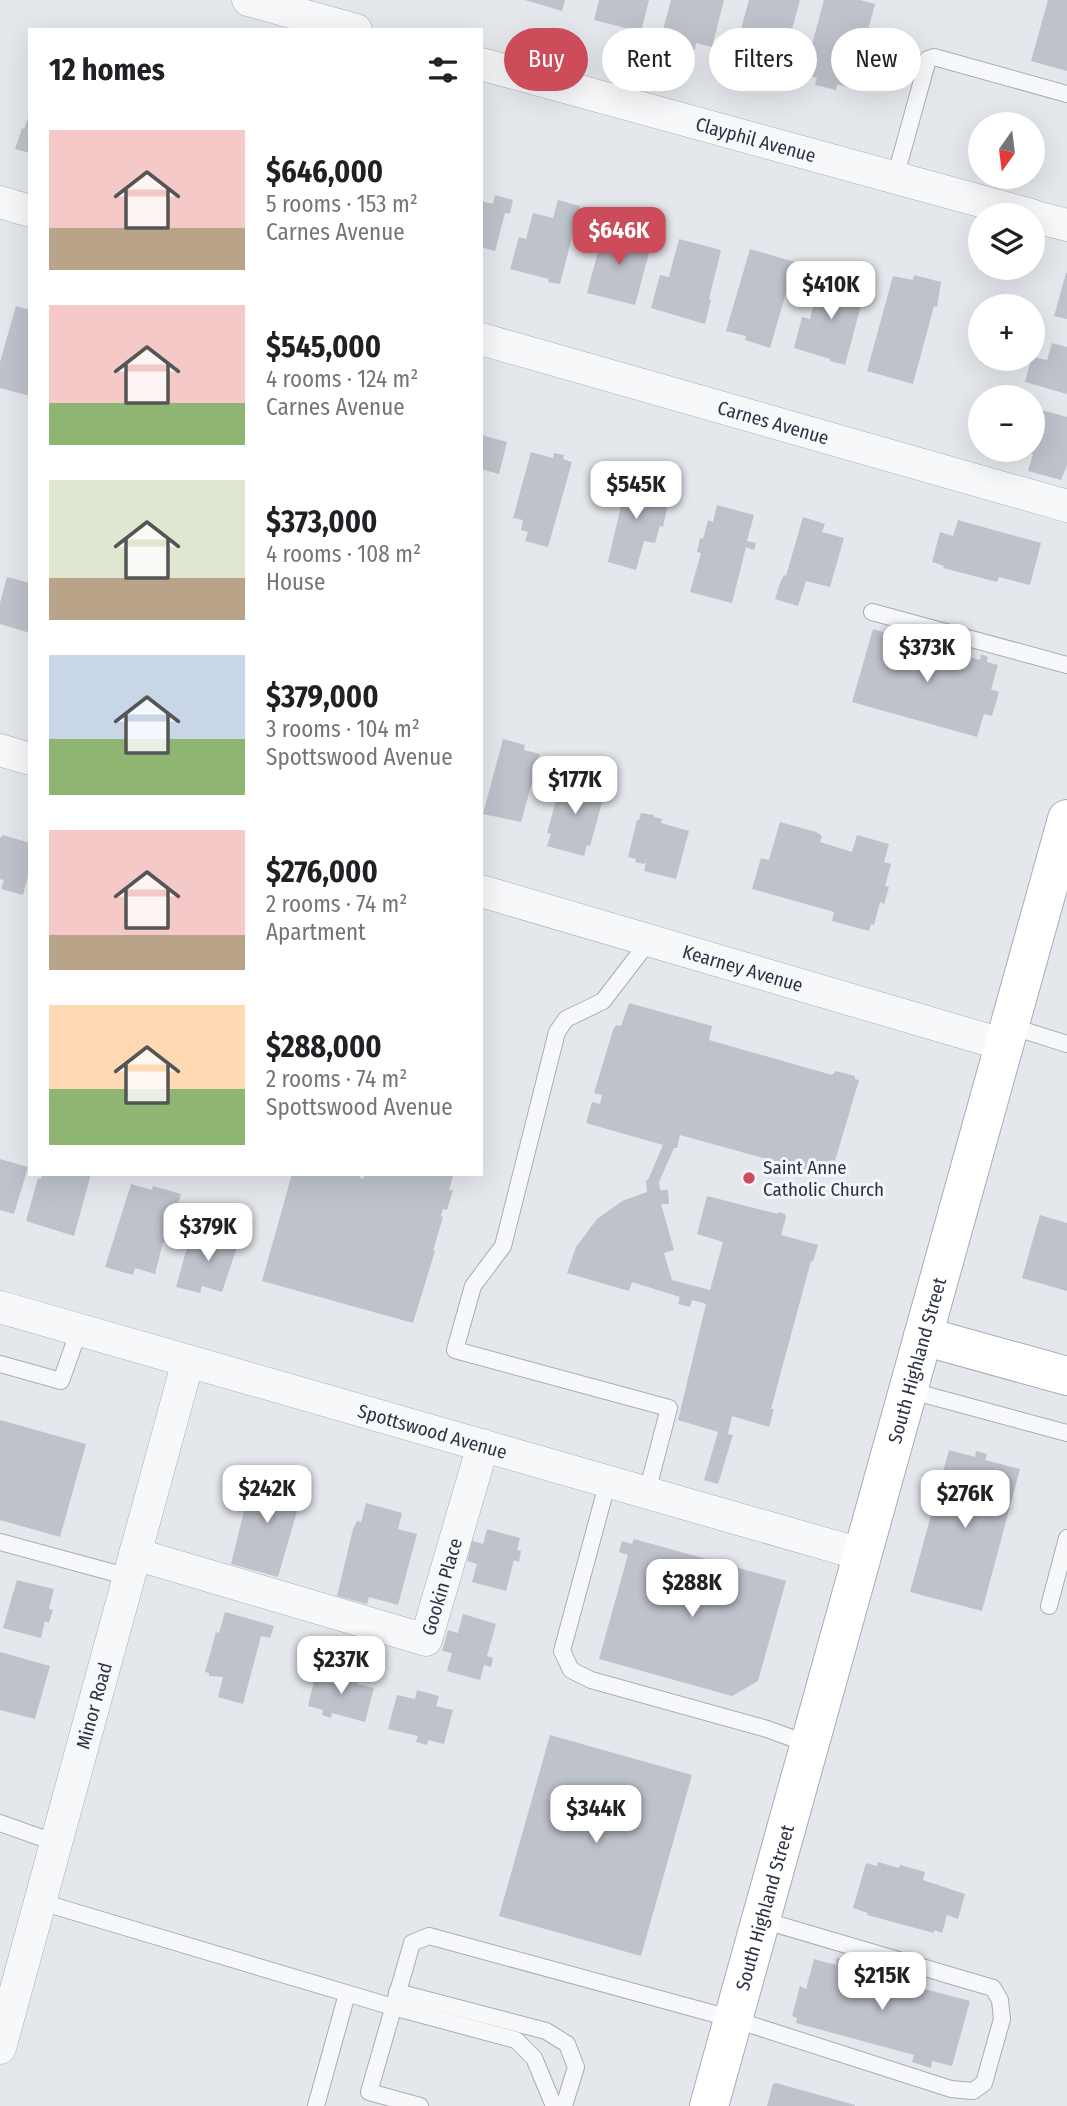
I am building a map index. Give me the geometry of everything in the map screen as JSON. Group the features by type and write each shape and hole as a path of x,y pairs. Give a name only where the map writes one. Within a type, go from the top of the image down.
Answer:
{"main road":[{"name":"South Highland Street","path":"709,2106 1067,819"},
{"path":"923,1336 1067,1377"}],"street":[{"path":"248,0 349,28"},
{"name":"Clayphil Avenue","path":"483,65 987,203"},
{"path":"0,202 28,210"},
{"name":"Clayphil Avenue","path":"1045,219 1067,225"},
{"name":"Carnes Avenue","path":"483,340 1067,506"},
{"path":"0,750 28,757"},
{"name":"Kearney Avenue","path":"483,892 649,941 1007,1036"},
{"name":"Spottswood Avenue","path":"0,1307 864,1555"},
{"name":"Minor Road","path":"0,2048 188,1361"},
{"name":"Gookin Place","path":"132,1566 426,1640 483,1445"}],"lane":[{"path":"894,178 928,60 934,57 1067,94"},
{"path":"872,612 1067,665"},
{"path":"647,1492 669,1408 455,1350 473,1286 503,1246 556,1032 566,1019 603,1002 649,941"},
{"path":"1007,1036 1067,1044"},
{"path":"0,1364 61,1381 79,1330"},
{"path":"908,1390 1067,1433"},
{"path":"608,1481 562,1651 572,1670 592,1680 767,1729 811,1745"},
{"path":"1049,1606 1067,1538"},
{"path":"0,1542 132,1566"},
{"path":"0,1823 56,1843"},
{"path":"41,1902 347,1994 395,2000 546,2031 567,2043 576,2067 564,2106"},
{"path":"420,2106 369,2092 411,1942 429,1936 733,2019 951,2089 973,2091 984,2083 1002,2019 1000,2000 993,1988 762,1920"},
{"path":"316,2106 347,1994"},
{"path":"395,2000 516,2040 534,2057 554,2106"}],"building":[{"path":"525,0 565,0 562,11"},
{"path":"599,0 649,0 642,28 625,28 594,20"},
{"path":"671,0 724,0 717,28 709,28 709,46 696,43 695,50 695,28 663,28"},
{"path":"749,0 800,0 792,28 741,28"},
{"path":"824,0 860,0 875,4 869,28 831,28 831,89 817,85 816,28"},
{"path":"1048,0 1067,0 1067,71 1031,61"},
{"path":"28,118 28,152 15,149 22,128 24,129"},
{"path":"495,195 513,200 510,214 505,213 495,251 483,248 483,202 493,204"},
{"path":"558,200 580,206 560,284 510,269 519,237 526,239 533,213 553,218"},
{"path":"604,229 652,242 635,305 587,293"},
{"path":"679,239 721,250 705,324 651,308 660,275 669,277"},
{"path":"750,249 795,262 770,348 745,340 746,336 726,331"},
{"path":"822,273 847,280 845,289 864,294 845,365 794,348 802,317 810,319"},
{"path":"1067,273 1067,319 1054,316"},
{"path":"914,275 941,282 937,307 934,306 913,384 867,371 893,276 913,280"},
{"path":"16,306 28,309 28,395 0,388 0,362"},
{"path":"1052,343 1067,347 1067,394 1045,388 1045,385 1025,382 1028,371 1045,371"},
{"path":"1045,411 1067,417 1067,465 1061,480 1028,471 1031,462 1045,462"},
{"path":"483,436 507,442 499,474 483,470"},
{"path":"531,452 553,458 554,453 564,455 563,459 572,462 548,547 525,541 528,532 521,530 523,520 513,518"},
{"path":"616,480 654,487 653,491 670,495 663,527 660,526 655,543 644,541 636,570 608,562 621,506 610,503"},
{"path":"717,505 754,515 747,541 756,543 754,550 746,547 732,603 690,592 701,553 697,552 700,538 703,539 708,520 713,522"},
{"path":"803,517 825,524 822,532 844,538 830,587 806,581 798,606 775,599 780,583 784,575 786,576"},
{"path":"958,520 1041,543 1030,585 999,577 997,582 943,568 944,566 932,562 940,532 953,536"},
{"path":"7,577 28,582 28,632 0,624 0,603"},
{"path":"873,629 980,660 981,654 988,657 987,662 998,665 991,689 999,692 992,716 984,714 977,737 852,702"},
{"path":"503,739 525,745 524,750 540,754 521,822 483,814"},
{"path":"563,775 598,785 596,793 604,795 590,846 587,845 584,856 547,846 551,834 547,833"},
{"path":"641,813 654,815 662,819 661,823 689,831 676,879 644,871 646,862 635,862 636,859 628,857"},
{"path":"780,822 816,832 822,836 820,842 852,852 857,835 889,844 884,862 891,864 885,886 889,887 884,904 880,902 874,925 871,924 869,931 832,921 834,912 752,889 761,858 769,860"},
{"path":"3,835 28,842 28,876 23,895 1,889 4,880 0,879 0,838"},
{"path":"629,1003 712,1026 709,1040 832,1075 836,1071 855,1076 855,1079 859,1080 828,1176 680,1135 677,1148 674,1148 659,1182 660,1190 668,1190 669,1204 661,1204 674,1250 664,1253 672,1280 710,1290 723,1242 697,1234 707,1196 785,1214 781,1235 818,1245 813,1262 811,1261 771,1409 774,1409 769,1427 732,1416 728,1434 733,1435 718,1484 704,1480 718,1432 678,1420 706,1304 692,1300 690,1307 678,1304 680,1297 632,1282 629,1291 567,1273 576,1247 597,1219 622,1201 647,1192 646,1180 663,1145 586,1123 592,1102 600,1104 602,1095 594,1093 613,1030 616,1025 621,1026"},
{"path":"0,1159 28,1167 14,1214 0,1210"},
{"path":"42,1176 90,1176 74,1236 26,1221 38,1178 41,1179"},
{"path":"291,1176 360,1176 363,1179 364,1176 453,1176 449,1190 453,1190 447,1210 443,1209 435,1251 413,1323 262,1281"},
{"path":"131,1184 152,1190 153,1186 181,1194 167,1243 163,1242 155,1274 135,1268 133,1275 105,1267"},
{"path":"1040,1215 1067,1223 1067,1291 1022,1278"},
{"path":"213,1230 239,1241 222,1292 202,1286 200,1293 176,1287 188,1244 200,1247 205,1231 212,1233"},
{"path":"0,1420 86,1444 60,1537 0,1520"},
{"path":"949,1450 975,1457 976,1451 987,1454 985,1460 1020,1469 982,1611 910,1592"},
{"path":"256,1474 304,1487 278,1577 231,1564"},
{"path":"366,1503 402,1513 398,1529 417,1534 398,1605 369,1597 367,1604 337,1596 353,1529 357,1521 361,1522"},
{"path":"487,1529 520,1538 517,1550 521,1551 519,1562 514,1560 506,1591 472,1582 477,1564 467,1561 472,1541 483,1544"},
{"path":"634,1539 786,1581 758,1681 732,1696 599,1659 628,1555 619,1552 622,1541 632,1544"},
{"path":"17,1580 54,1589 49,1609 53,1610 49,1623 45,1621 41,1638 3,1628"},
{"path":"225,1612 274,1626 270,1638 261,1636 243,1704 218,1697 223,1677 209,1676 209,1673 205,1672 216,1632 219,1633"},
{"path":"463,1614 496,1624 487,1656 493,1658 491,1667 484,1665 480,1680 447,1671 452,1653 442,1651 448,1630 458,1633"},
{"path":"0,1652 50,1666 35,1719 0,1710"},
{"path":"337,1668 360,1674 357,1684 374,1688 365,1722 332,1713 331,1718 322,1715 323,1710 308,1706 316,1673 335,1678"},
{"path":"417,1690 439,1696 436,1706 453,1710 444,1744 428,1740 427,1745 416,1742 418,1736 388,1729 397,1695 415,1699"},
{"path":"550,1735 692,1775 641,1956 499,1916"},
{"path":"878,1862 925,1872 923,1880 965,1894 958,1919 947,1915 942,1933 934,1930 934,1933 867,1915 868,1913 853,1908 866,1863 877,1866"},
{"path":"837,1958 866,1966 864,1973 970,2001 952,2066 932,2061 931,2068 912,2062 914,2055 796,2023 797,2018 792,2016 800,1986 806,1989 814,1959 836,1965"},
{"path":"773,2084 855,2106 767,2106"}],"place":[{"name":"Saint Anne Catholic Church","path":"749,1178"}]}
